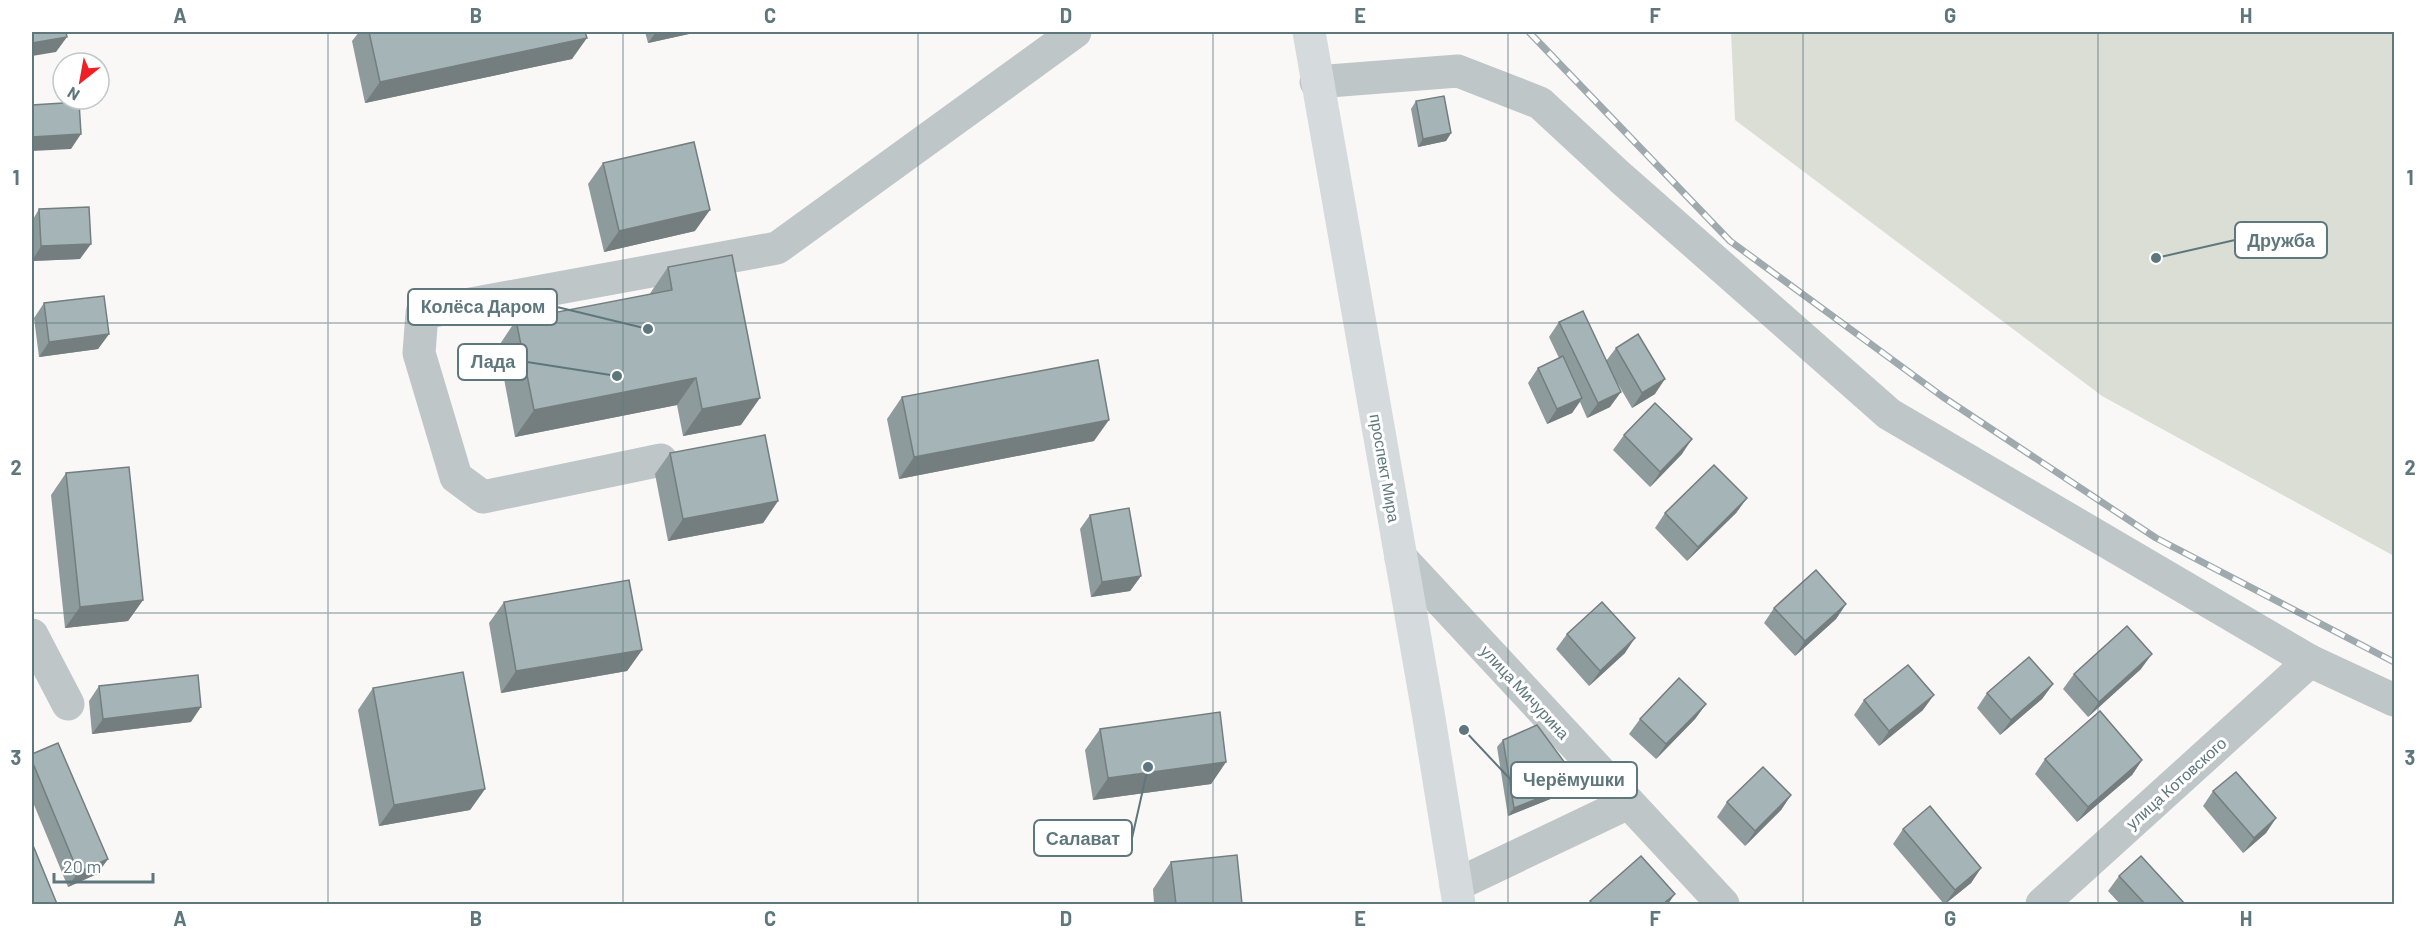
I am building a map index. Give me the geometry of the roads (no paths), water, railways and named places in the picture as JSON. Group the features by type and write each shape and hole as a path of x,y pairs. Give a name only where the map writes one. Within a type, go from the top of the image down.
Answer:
{"main road":[{"name":"проспект Мира","path":"1309,32 1458,895"}],"street":[{"path":"661,460 483,497 456,477 420,353 422,313 777,248 1075,32"},
{"path":"1316,82 1458,70 1540,103 1889,414 2310,662 2394,700"},
{"name":"улица Мичурина","path":"1401,558 1723,904"},
{"path":"32,635 68,704"},
{"name":"улица Котовского","path":"2042,904 2310,662"},
{"path":"1458,895 1628,803"}],"railway":[{"path":"1529,32 1730,241 1943,397 2156,538 2394,662"}],"place":[{"name":"Дружба","path":"2156,258"},
{"name":"Колёса Даром","path":"648,329"},
{"name":"Лада","path":"617,376"},
{"name":"Черёмушки","path":"1464,730"},
{"name":"Салават","path":"1148,767"}]}
